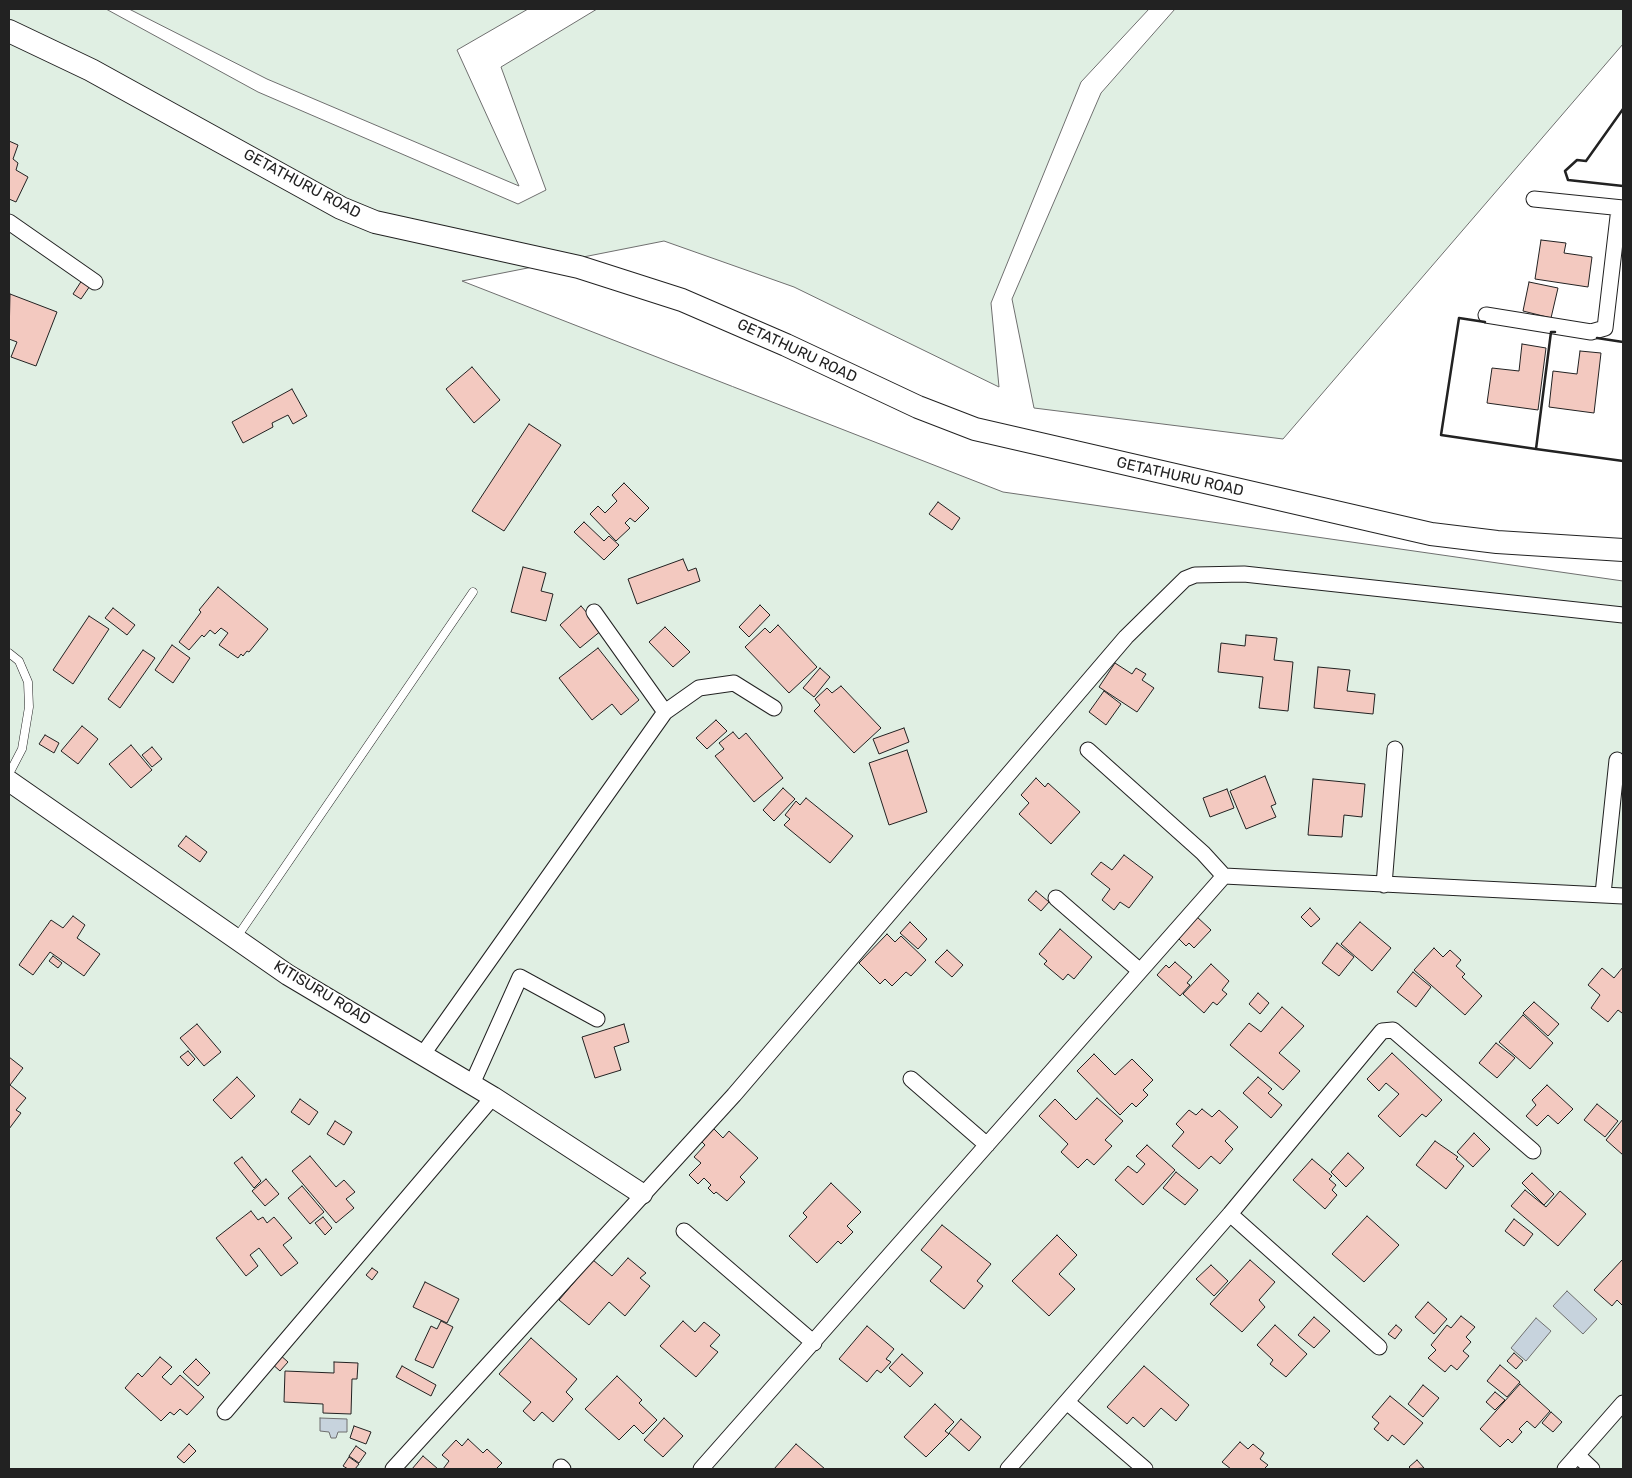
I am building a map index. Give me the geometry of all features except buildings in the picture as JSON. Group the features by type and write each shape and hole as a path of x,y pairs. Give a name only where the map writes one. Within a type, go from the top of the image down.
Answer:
{"main road":[{"name":"GETATHURU ROAD","path":"9,31 91,70 349,211 375,222 579,267 682,300 786,344 918,407 975,429 1431,534 1497,542 1623,550"}],"street":[{"path":"1486,315 1591,332 1607,326 1621,208 1534,198"},
{"path":"9,222 95,282"},
{"path":"393,1469 785,1037 1126,637 1185,579 1195,575 1244,574 1623,615"},
{"path":"594,612 665,712"},
{"path":"423,1054 665,712 699,688 734,683 774,708"},
{"path":"1384,886 1395,749"},
{"path":"1088,750 1203,852 1224,876 1384,886 1623,896"},
{"path":"1604,894 1617,760"},
{"name":"KITISURU ROAD","path":"9,782 288,975 472,1084 642,1194"},
{"path":"701,1469 814,1344 1224,876"},
{"path":"1056,898 1140,970"},
{"path":"472,1084 520,977 597,1019"},
{"path":"1008,1469 1230,1214 1382,1031 1393,1030 1533,1151"},
{"path":"911,1079 987,1146"},
{"path":"225,1412 493,1097"},
{"path":"1230,1214 1379,1347"},
{"path":"684,1231 814,1344"},
{"path":"1068,1402 1145,1469"},
{"path":"1565,1469 1623,1403"},
{"path":"1577,1455 1592,1469"}],"lane":[{"path":"236,939 473,592"},
{"path":"9,653 19,661 28,682 29,706 22,749 9,774"}],"green space":[{"path":"9,9 106,9 258,92 518,204 546,190 501,67 597,9 1149,9 1081,82 991,303 999,387 794,287 664,241 462,281 1003,492 1623,581 1623,1469 9,1469"},
{"path":"129,9 528,9 457,50 519,186 267,79"},
{"path":"1175,9 1623,9 1623,44 1283,439 1034,408 1012,299 1101,93"}],"shaded area":[{"path":"1567,1291 1597,1319 1583,1334 1553,1306"},
{"path":"1536,1318 1551,1331 1526,1361 1511,1348"},
{"path":"320,1418 347,1419 347,1432 338,1432 336,1438 331,1438 329,1432 320,1431"}],"wall":[{"path":"1623,109 1586,161 1577,160 1565,171 1568,180 1623,186"},
{"path":"1485,322 1459,318 1441,435 1536,449"},
{"path":"1555,332 1551,332 1536,449 1623,461"},
{"path":"1597,338 1623,342"}]}
